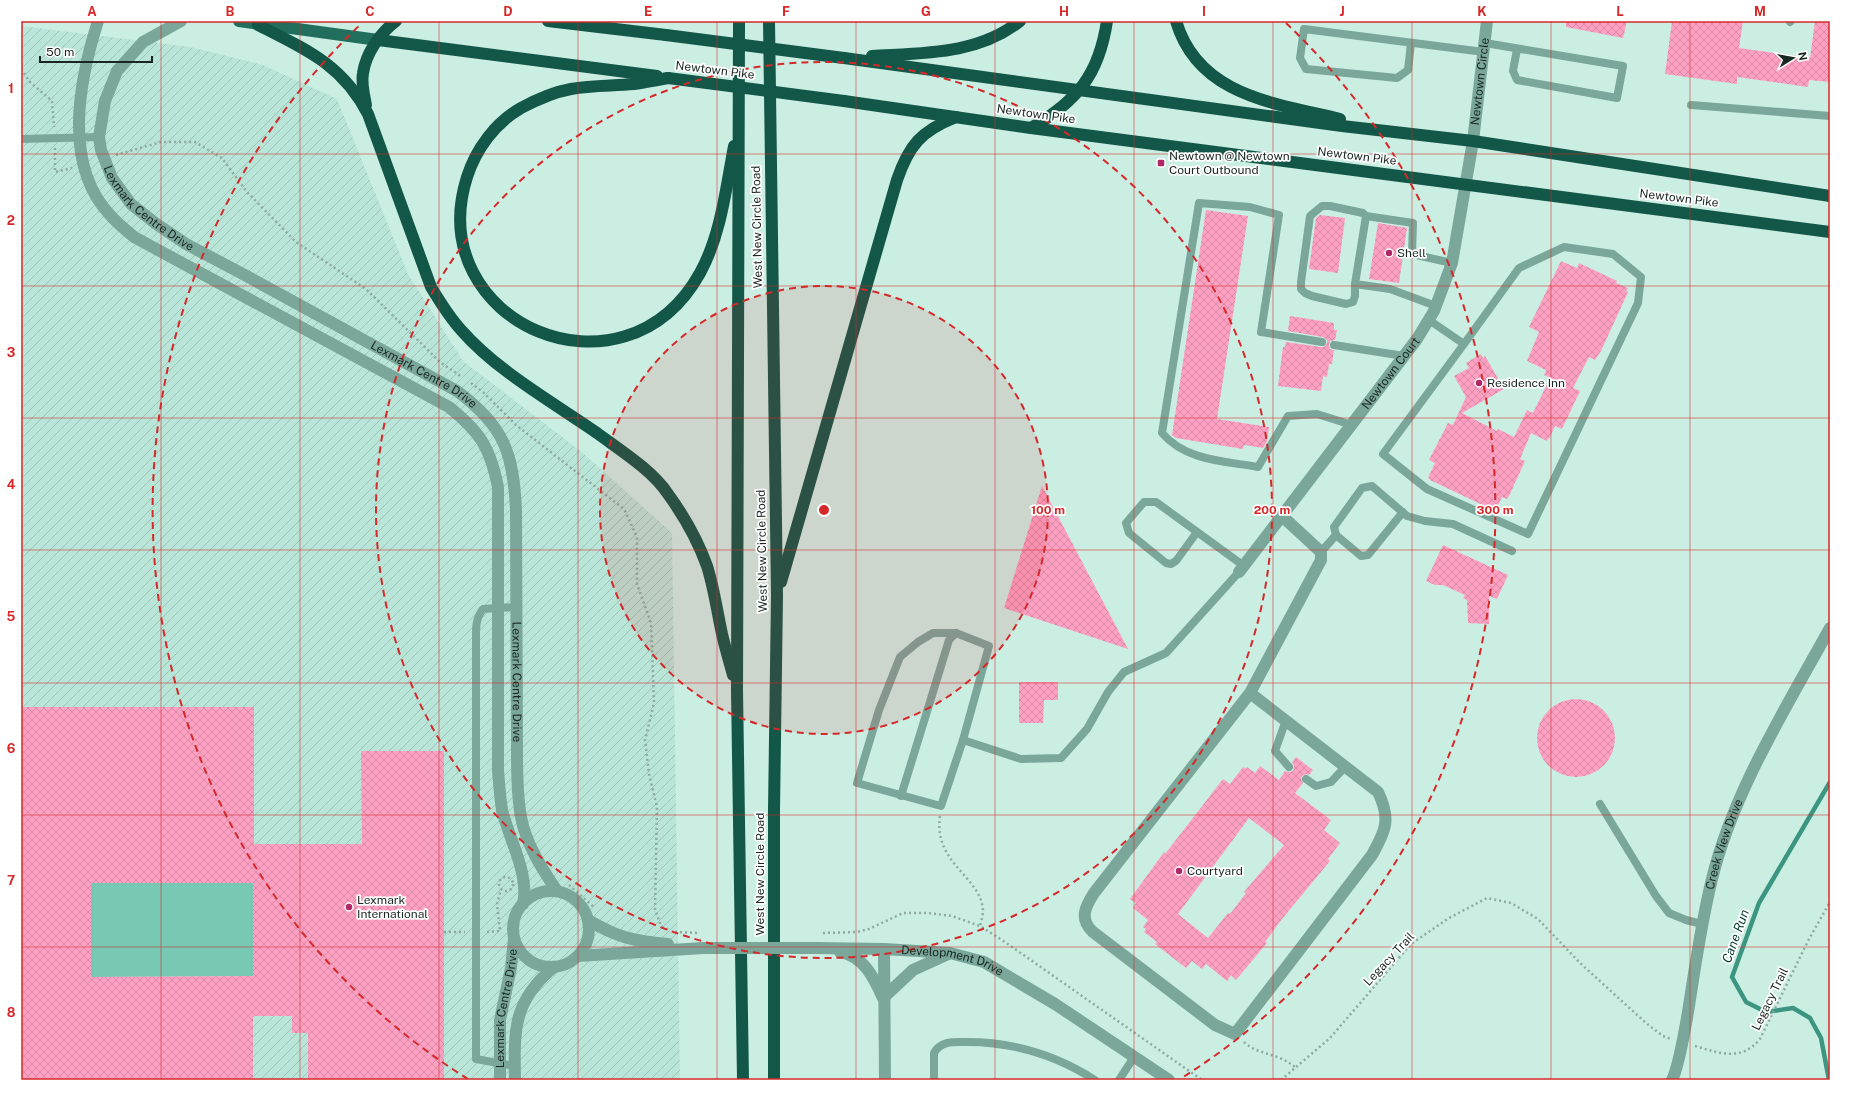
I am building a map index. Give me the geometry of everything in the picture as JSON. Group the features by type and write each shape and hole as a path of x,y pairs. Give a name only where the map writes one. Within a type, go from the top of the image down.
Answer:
{"highway":[{"path":"368,114 363,74 367,58 387,28 396,21"},
{"name":"Newtown Pike","path":"548,21 844,58 1389,132 1473,141 1830,196"},
{"name":"West New Circle Road","path":"739,21 740,117 737,691 743,1080"},
{"name":"West New Circle Road","path":"770,21 777,595 774,810 774,1080"},
{"path":"844,58 931,54 963,48 990,39 1020,21"},
{"path":"1031,128 1053,115 1081,90 1095,66 1104,39 1107,21"},
{"path":"1176,21 1180,34 1198,63 1214,77 1230,87 1252,97 1389,132"},
{"path":"258,25 314,53 332,67 358,95 368,114 431,287 444,308 462,331 481,351 500,366 622,451 668,493 692,532 706,565 715,595 722,634 737,691"},
{"name":"Newtown Pike","path":"378,40 958,116 1031,128 1830,232"},
{"path":"668,78 635,84 570,89 549,96 521,108 502,123 485,140 472,162 463,189 460,218 463,247 474,275 494,302 517,321 543,334 569,341 597,342 623,337 647,326 669,311 687,291 700,273 711,248 723,205 740,117"},
{"path":"777,595 897,180 905,157 927,131 958,116"}],"main road":[{"name":"Newtown Pike","path":"239,21 258,25 378,40"}],"street":[{"name":"Lexmark Centre Drive","path":"98,21 91,44 80,107 78,137 84,166 93,190 110,215 134,237 449,407 469,423 480,437 489,453 498,487 498,770 502,809 511,842 523,874 525,896 523,904"},
{"name":"Lexmark Centre Drive","path":"181,21 143,42 117,71 105,101 99,137 101,150 112,178 131,204 155,223 186,244 435,378 476,405 494,426 506,447 514,477 517,753 518,790 521,818 537,859 557,891"},
{"name":"Newtown Circle","path":"1473,141 1487,21"},
{"name":"Newtown Court","path":"1242,569 1404,356 1429,320 1436,306 1452,263 1473,141"},
{"path":"1250,693 1378,792 1385,807 1385,828 1372,855 1234,1034 1215,1025 1093,932 1085,923 1084,914 1087,904 1094,893 1250,693 1321,560 1321,552 1282,516"},
{"name":"Creek View Drive","path":"1672,1080 1684,1031 1702,924 1720,847 1737,806 1773,731 1830,628"},
{"path":"544,891 557,891 568,895 577,901 584,910 588,920 589,933 585,945 578,956 563,965 543,966 529,959 518,947 514,938 514,920 523,904 533,896 544,891"},
{"name":"Development Drive","path":"588,920 609,932 634,940 703,948"},
{"name":"Lexmark Centre Drive","path":"500,1080 500,1020 512,968 514,938"},
{"name":"Development Drive","path":"578,956 703,948 884,949 950,953 984,962 1055,1004 1169,1080"},
{"path":"817,948 845,953 854,957 865,966 872,975 883,998"},
{"path":"884,949 884,1080"},
{"path":"883,998 913,970 950,953"},
{"name":"Lexmark Centre Drive","path":"515,1080 515,1036 519,1014 527,994 554,966"}],"lane":[{"path":"1411,43 1408,70 1397,78 1306,69 1300,58 1304,29 1411,43 1517,49 1623,66 1617,98 1517,80 1513,71 1517,49"},
{"path":"1691,105 1830,116"},
{"path":"21,139 99,137"},
{"path":"1322,342 1261,332 1278,215 1250,207 1199,203 1162,433 1170,442 1196,456 1258,467 1288,416 1318,414 1352,425"},
{"path":"1366,216 1353,302 1346,304 1305,293 1301,282 1310,216 1322,206 1330,206 1363,213 1366,216 1414,223 1412,254 1452,263"},
{"path":"1564,247 1613,254 1640,277 1638,302 1528,534 1427,489 1383,454 1464,344 1520,268 1564,247"},
{"path":"1355,284 1390,289 1436,306"},
{"path":"1429,320 1464,344"},
{"path":"1339,345 1404,356"},
{"path":"1403,512 1368,554 1361,556 1336,535 1334,527 1362,488 1372,486 1403,512 1407,516 1425,521 1453,524 1512,551"},
{"path":"963,740 1021,759 1061,758 1087,730 1108,692 1124,672 1166,653 1242,569 1197,532 1156,502 1144,502 1126,523 1129,533 1166,563 1171,564 1176,561 1197,532"},
{"path":"1321,552 1336,535"},
{"path":"514,1066 476,1059 476,623 479,614 483,609 516,607"},
{"path":"933,633 956,633 989,646 963,740 941,806 857,783 879,710 900,657 918,642 933,633"},
{"path":"900,796 949,640 956,633"},
{"path":"1286,720 1275,751 1289,767"},
{"path":"1306,779 1316,786 1331,782 1346,766"},
{"path":"1600,804 1656,896 1669,913 1686,920 1702,924"},
{"path":"934,1080 934,1053 941,1045 950,1042 987,1042 1041,1053 1073,1067 1094,1080"},
{"path":"1119,1080 1134,1057"}],"path":[{"path":"21,69 30,82 52,101 54,128"},
{"path":"55,148 55,172 78,167"},
{"path":"941,806 939,823 942,842 948,855 978,893 983,912 980,926"},
{"path":"485,932 500,931 497,904 501,889 499,885 502,879 510,879 512,885 511,888 507,891 501,889"},
{"path":"567,883 598,912"},
{"name":"Legacy Trail","path":"1281,1080 1330,1038 1412,944 1449,918 1487,898 1511,903 1538,919 1580,963 1646,1023 1663,1036 1674,1040"},
{"name":"Legacy Trail","path":"1692,1045 1723,1054 1740,1053 1752,1048 1760,1039 1766,1028 1809,939 1830,902"},
{"path":"657,930 661,926"},
{"path":"444,932 465,932"},
{"path":"1234,1034 1251,1048 1282,1058 1296,1068"}],"shaded area":[{"name":"Lexmark International","path":"21,26 190,47 263,65 337,99 408,274 463,361 583,453 672,533 680,1080 21,1080"}],"green space":[{"path":"91,883 253,883 253,976 91,977"}],"building":[{"path":"1566,21 1627,21 1623,38 1566,27"},
{"path":"1672,21 1743,21 1739,48 1810,58 1815,21 1830,21 1830,82 1809,80 1808,87 1737,77 1737,84 1665,74"},
{"path":"1206,210 1248,216 1217,419 1269,427 1267,441 1263,448 1244,445 1243,449 1176,438 1172,435"},
{"path":"1320,215 1345,218 1338,273 1309,269 1316,218"},
{"name":"Shell","path":"1378,223 1407,228 1399,283 1369,279"},
{"path":"1561,261 1577,268 1579,263 1617,281 1616,283 1628,288 1626,291 1628,292 1601,351 1595,360 1589,357 1573,388 1580,391 1562,429 1555,426 1547,441 1531,433 1520,459 1525,461 1509,496 1507,499 1502,497 1496,510 1493,510 1430,480 1428,478 1435,463 1429,460 1448,423 1453,425 1466,397 1454,376 1469,368 1466,363 1481,354 1483,358 1485,356 1504,389 1462,413 1497,431 1498,429 1514,437 1527,410 1533,413 1550,378 1544,375 1546,370 1527,361 1539,332 1529,327"},
{"path":"1290,316 1334,323 1334,330 1337,330 1335,340 1330,341 1330,349 1334,350 1332,364 1329,364 1327,377 1323,376 1321,391 1278,386 1283,347 1285,347 1286,342 1321,347 1324,347 1327,343 1327,340 1323,337 1288,331"},
{"path":"1042,486 1128,649 1004,608"},
{"path":"1443,545 1508,575 1497,599 1489,596 1489,624 1468,623 1467,600 1463,598 1465,595 1443,585 1435,585 1426,581"},
{"path":"1019,682 1058,682 1058,700 1044,700 1043,723 1019,723"},
{"path":"1568,699 1584,699 1598,705 1609,716 1615,730 1615,746 1609,760 1598,771 1584,777 1568,777 1554,771 1543,760 1537,746 1537,730 1543,716 1554,705"},
{"name":"Lexmark International","path":"21,707 254,707 254,844 362,844 361,751 444,751 444,1080 308,1080 308,1033 292,1033 292,1016 253,1016 253,1080 21,1080","holes":["91,883 253,883 253,976 91,977"]},
{"name":"Courtyard","path":"1296,757 1313,770 1309,775 1306,774 1302,776 1301,779 1303,783 1295,793 1331,820 1324,830 1340,843 1328,859 1330,861 1282,919 1265,942 1267,943 1236,980 1231,975 1227,981 1206,964 1202,969 1192,961 1186,968 1155,944 1157,942 1144,932 1146,929 1143,927 1148,920 1133,908 1136,903 1130,899 1164,852 1165,854 1223,779 1230,784 1243,767 1246,769 1247,767 1255,773 1260,766 1279,780 1285,771 1293,771 1294,766 1292,762","holes":["1249,818 1284,845 1244,892 1246,893 1230,914 1228,913 1208,938 1178,914"]}],"waterway":[{"name":"Cane Run","path":"1829,1080 1821,1038 1810,1018 1793,1008 1766,1012 1746,1002 1732,977 1759,903 1830,782"}],"place":[{"name":"Newtown @ Newtown Court Outbound","path":"1161,163"},
{"name":"Shell","path":"1389,253"},
{"name":"Residence Inn","path":"1479,383"},
{"name":"Courtyard","path":"1179,871"},
{"name":"Lexmark International","path":"349,907"}]}
